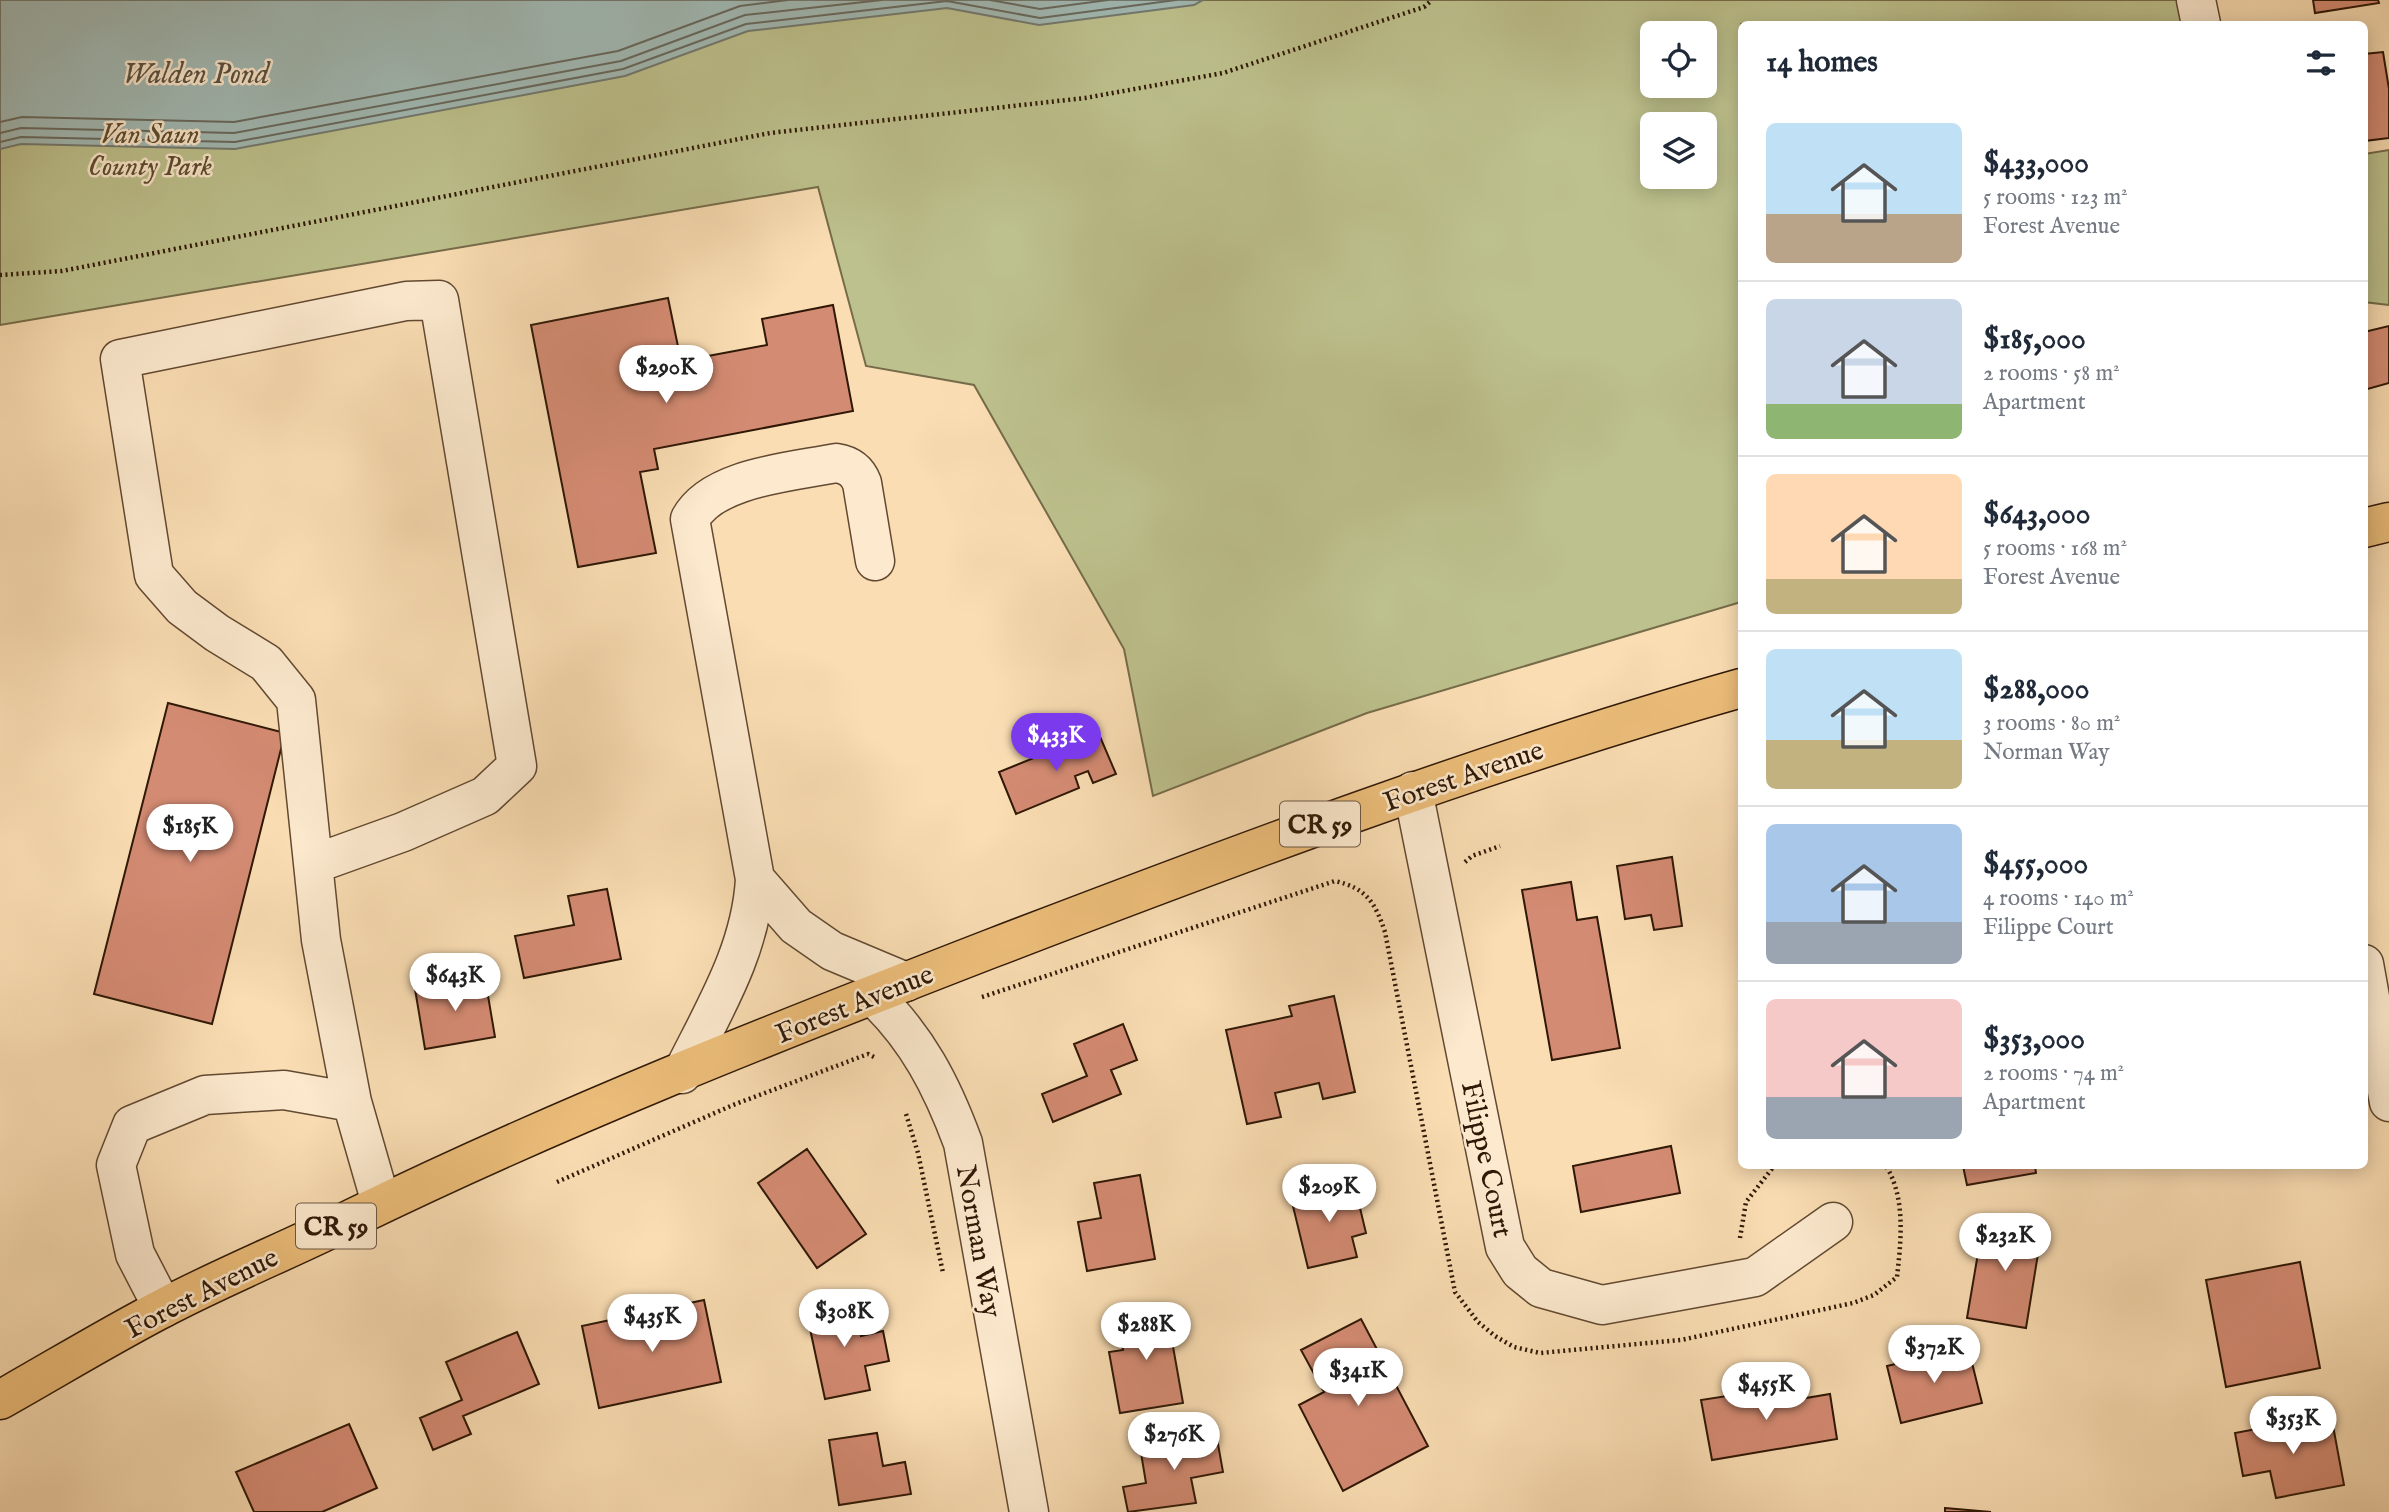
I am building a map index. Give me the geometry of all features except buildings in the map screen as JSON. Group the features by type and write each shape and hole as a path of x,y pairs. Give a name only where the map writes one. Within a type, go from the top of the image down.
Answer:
{"main road":[{"path":"2368,527 2389,522"},
{"name":"Forest Avenue","path":"0,1401 163,1308 381,1203 889,988 1214,862 1413,791 1568,740 1738,689"}],"street":[{"path":"2196,0 2200,21"},
{"path":"314,864 403,832 485,796 517,766 439,300 406,302 120,359 154,575 182,607 217,634 266,663 296,700 321,940 352,1102 381,1203"},
{"path":"681,1074 740,955 754,906 755,879 690,519 696,508 736,484 836,463 848,465 859,475 875,561"},
{"name":"Filippe Court","path":"1413,791 1505,1247 1520,1271 1541,1288 1602,1305 1755,1277 1833,1223"},
{"path":"755,879 796,926 889,988"},
{"path":"2368,986 2389,1102"},
{"name":"Norman Way","path":"889,988 918,1047 945,1093 963,1143 1028,1512"},
{"path":"163,1308 135,1254 116,1166 132,1125 205,1095 284,1090 352,1102"}],"path":[{"path":"0,275 62,271 770,133 1086,97 1223,73 1424,6 1432,0"},
{"path":"1464,864 1472,856 1500,846"},
{"path":"976,999 1335,881 1360,888 1373,904 1385,932 1455,1292 1478,1322 1495,1336 1529,1352 1681,1340 1853,1303 1874,1295 1897,1278 1902,1232 1894,1178 1888,1169"},
{"path":"557,1182 733,1105 868,1054 882,1062"},
{"path":"905,1110 918,1153 944,1275"},
{"path":"1732,1244 1742,1236 1746,1202 1772,1169"}],"green space":[{"name":"Van Saun County Park","path":"0,0 2200,0 2204,21 1738,21 1738,603 1367,713 1153,796 1124,649 974,385 866,366 818,187 0,325"},
{"path":"2389,150 2389,305 2368,302 2368,153"}],"water":[{"name":"Walden Pond","path":"0,0 1203,0 1194,5 1039,25 947,8 748,31 625,76 235,149 21,144 0,149"}]}
